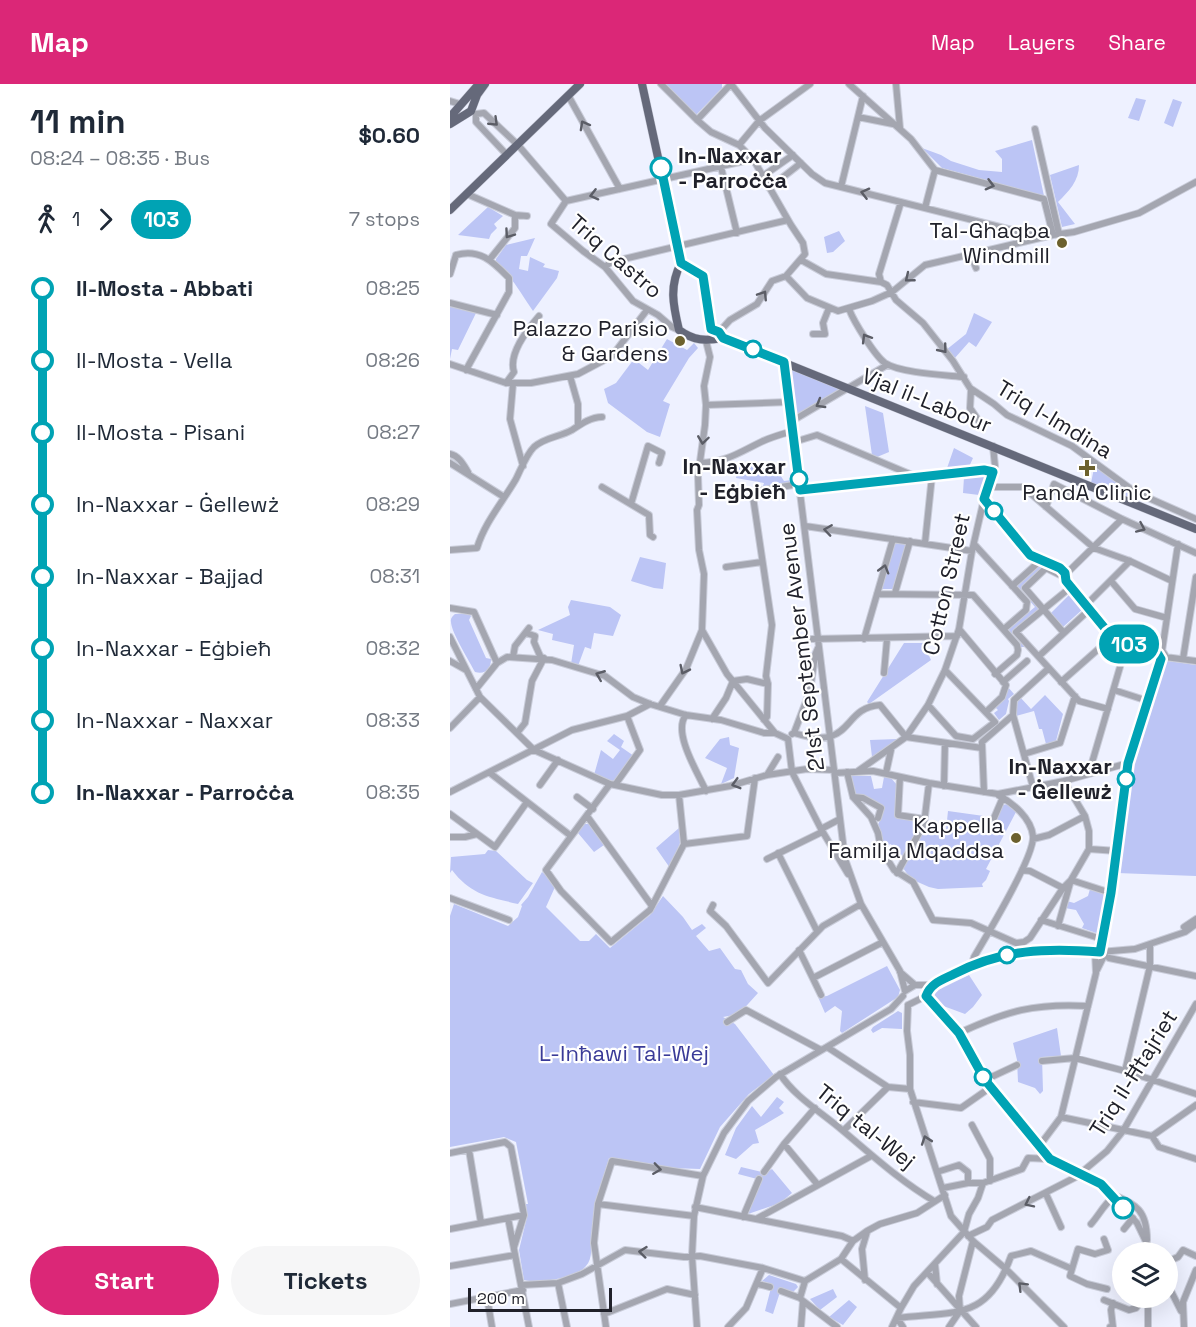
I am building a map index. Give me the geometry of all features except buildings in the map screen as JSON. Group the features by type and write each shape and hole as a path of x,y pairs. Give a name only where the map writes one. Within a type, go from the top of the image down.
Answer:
{"main road":[{"path":"450,210 580,84"},
{"path":"642,84 681,263 672,288 679,330 688,337 709,340 718,333 703,276 681,263"},
{"path":"458,106 471,111 482,86"},
{"path":"450,117 458,106 482,86"},
{"path":"450,124 458,106 471,101 473,105"},
{"path":"676,272 693,269"},
{"name":"Vjal il-Labour","path":"718,333 1196,529"}],"street":[{"path":"482,86 490,84"},
{"path":"661,84 696,120 711,132 739,146 753,159 803,243 805,254 786,276 772,281 756,304 730,320 718,333"},
{"path":"696,120 731,84 759,121 812,174 825,183 1044,238"},
{"path":"739,146 759,121 810,84"},
{"path":"849,84 911,139 935,170 1044,199 1056,234"},
{"path":"896,84 897,126"},
{"path":"569,96 620,189"},
{"path":"840,187 863,96"},
{"path":"507,155 476,123 476,114 484,113 518,145 566,201 753,159"},
{"path":"858,117 897,126"},
{"path":"1035,129 1051,196 1056,234"},
{"path":"763,176 793,155"},
{"path":"769,188 801,163"},
{"path":"721,167 737,233"},
{"path":"925,208 935,170"},
{"path":"786,276 807,298 838,311 849,309 892,292 926,265 1056,234 1074,232 1139,213 1196,182"},
{"path":"467,194 515,215 527,216"},
{"name":"Triq Castro","path":"566,201 562,211 551,224 605,267 633,301 679,330"},
{"path":"801,260 826,274 881,282 879,274 901,202"},
{"path":"490,260 515,228 515,215"},
{"path":"605,267 611,262 788,220"},
{"path":"450,249 456,255"},
{"path":"456,255 468,252 490,260 509,278 509,292 465,370"},
{"path":"450,274 456,255"},
{"path":"971,255 976,268"},
{"name":"Triq l-Imdina","path":"881,282 887,285 897,300 923,323 964,377 971,390 1007,415 1072,446 1135,492 1196,519"},
{"path":"450,303 497,315"},
{"path":"813,334 825,334 823,323 829,308"},
{"path":"849,309 874,352 888,365 917,372 964,377"},
{"path":"450,364 509,384 531,383 570,376 597,368 612,356 647,310"},
{"path":"523,466 510,419 509,384 514,372 512,369 515,352 527,329 539,316"},
{"path":"660,706 686,669 702,630 704,574 698,542 697,510 706,405 704,386 710,357 709,340"},
{"name":"21st September Avenue","path":"784,362 805,526 816,642 845,859 861,904 900,971 907,1004"},
{"path":"792,421 888,365"},
{"path":"570,376 578,404 578,425"},
{"path":"971,390 970,408 983,427"},
{"path":"706,405 789,402"},
{"path":"450,550 477,548 483,531 533,448 542,441 602,417"},
{"path":"700,463 713,463 735,456 762,441 793,431"},
{"path":"794,442 817,435 920,478"},
{"path":"631,504 648,446 662,453 659,463"},
{"name":"Cotton Street","path":"858,771 906,737 928,705 945,670 958,633 973,547 993,472 995,461 993,447"},
{"path":"450,454 455,455 461,461 468,473"},
{"path":"450,463 504,497"},
{"path":"764,720 767,717 768,684 766,676 772,625 753,497 758,491 920,478 984,470 993,472"},
{"path":"924,543 932,476"},
{"path":"1047,507 1054,484 1196,553"},
{"path":"602,487 649,514 650,535 653,537"},
{"path":"988,487 1023,487 1094,548 1130,561 1173,581"},
{"path":"1130,503 1134,500 1135,492"},
{"name":"Triq l-Imdina","path":"1135,492 1148,509"},
{"path":"984,499 1030,555 1065,575 1071,588 1112,637 1161,655 1196,661"},
{"path":"1065,575 1122,519"},
{"path":"805,526 924,543 973,547 1027,602 1026,610 1004,629"},
{"path":"864,639 893,539"},
{"path":"895,593 910,541"},
{"path":"1040,1145 1061,1117 1102,953 1102,939 1111,893 1128,763 1161,655 1178,544"},
{"path":"1012,586 1041,560"},
{"path":"1039,656 1064,633 1130,561"},
{"path":"726,567 762,562"},
{"path":"1064,633 1025,588 1046,568 1065,575"},
{"path":"1183,659 1196,577"},
{"path":"1111,581 1135,609 1167,618"},
{"path":"1071,588 1016,632 1079,701 1108,709"},
{"path":"877,594 973,596 1017,645 1017,655 995,674"},
{"path":"450,608 474,612 497,663"},
{"path":"513,657 515,646 528,630 535,636 534,642 543,658"},
{"path":"702,630 733,681 775,733"},
{"path":"788,739 795,733 810,691 816,642 958,633 1004,683"},
{"path":"450,637 480,697 534,750 613,785 662,795 679,795 706,791 767,775 807,769 858,771 886,773 984,792 1000,796 1016,806 1032,831 1033,839 1022,870 972,964"},
{"path":"1061,682 1112,637"},
{"path":"884,673 887,639"},
{"path":"1089,773 1127,643"},
{"path":"476,689 497,663 507,657 543,658 605,676 633,697 650,704 686,715 712,719 764,733 775,733 788,739"},
{"path":"517,733 525,723 532,681 543,658"},
{"path":"450,661 467,670"},
{"path":"986,712 1002,697 1004,683 1027,661"},
{"path":"1033,787 1013,715 1014,700 1049,668"},
{"path":"928,705 956,736 974,739 995,722 945,670"},
{"path":"733,681 747,679 768,684"},
{"path":"712,719 726,698 733,681"},
{"path":"1114,690 1148,701"},
{"path":"1024,754 1060,743 1075,696"},
{"path":"450,728 480,697"},
{"path":"450,792 572,730 627,716 650,704"},
{"path":"795,733 812,739 836,736 867,706 880,705 906,737 945,743 982,745 1013,715"},
{"path":"686,715 681,720 681,737 706,791"},
{"path":"627,716 640,750 546,870 561,891 611,942 650,910 684,844 679,795"},
{"path":"788,739 792,772 822,831 850,878"},
{"path":"944,786 945,743"},
{"path":"982,745 984,792"},
{"path":"886,773 891,749"},
{"path":"767,775 778,757"},
{"path":"540,785 558,759"},
{"path":"1000,796 1128,763"},
{"path":"847,772 853,796 871,817 878,833 881,849 897,873 913,882 933,920 971,922 1020,943 1030,938 1063,888 1071,880"},
{"path":"490,773 571,836"},
{"path":"900,777 898,815 924,819"},
{"path":"684,844 747,836 755,778"},
{"path":"1058,926 1071,880 1089,849 1089,831 1085,816 1064,781"},
{"path":"897,873 924,824 929,783"},
{"path":"1016,806 1018,790"},
{"path":"853,796 863,798 881,808 878,818"},
{"path":"994,818 1000,796"},
{"path":"577,797 593,809"},
{"path":"450,814 495,847 527,802"},
{"path":"587,816 652,906"},
{"path":"1033,839 1049,835 1085,816"},
{"path":"767,859 822,831 840,819"},
{"path":"450,837 477,834"},
{"path":"1089,849 1117,851"},
{"path":"778,853 817,931"},
{"path":"1022,870 1030,871 1063,888"},
{"path":"1071,880 1111,893"},
{"path":"450,898 509,920"},
{"path":"713,905 710,911 726,926 768,983 817,931 861,904"},
{"path":"1174,936 1196,919"},
{"path":"1041,920 1102,939"},
{"path":"1102,953 1150,945 1196,924"},
{"path":"813,978 883,942"},
{"path":"1125,1071 1150,966 1150,945"},
{"path":"891,1008 904,993 918,985 932,985 972,964 1024,951 1055,949 1102,953 1196,976"},
{"path":"799,950 821,994"},
{"path":"1096,973 1102,953"},
{"name":"21st September Avenue","path":"900,971 918,985 959,1033 985,1080 1050,1159"},
{"path":"696,1327 692,1257 695,1208 703,1176 724,1133 748,1101 780,1074 891,1008 907,1004 926,995 932,985"},
{"path":"907,1004 910,1089 951,1216 968,1236 1006,1269 1064,1327"},
{"path":"959,1033 994,1017 1024,1008 1062,1004 1088,1006"},
{"name":"Triq il-Ħtajriet","path":"1078,1174 1107,1151 1123,1131 1193,1015 1196,1005"},
{"path":"727,1022 746,1010 824,1049 888,1087 910,1089"},
{"path":"1042,1061 1075,1058 1196,1094"},
{"path":"985,1080 1017,1065"},
{"name":"Triq tal-Wej","path":"780,1074 788,1087 871,1156 934,1202"},
{"path":"843,1131 888,1087"},
{"path":"913,1102 961,1108 991,1088"},
{"path":"1061,1117 1152,1136 1196,1105"},
{"path":"764,1172 784,1144 815,1108"},
{"path":"949,1327 960,1311 959,1296 969,1214 987,1182 990,1159 972,1125"},
{"path":"1152,1136 1159,1147 1196,1159"},
{"path":"450,1153 505,1142 512,1147 524,1215 514,1247"},
{"path":"784,1144 818,1185"},
{"path":"469,1150 481,1223"},
{"path":"759,1218 871,1156"},
{"path":"800,1326 801,1299 805,1281 841,1259 853,1241 880,1224 917,1213 944,1192 968,1183 987,1182 1022,1169 1028,1158 1050,1159 1101,1184 1140,1228 1147,1242"},
{"name":"Triq il-Ħtajriet","path":"892,1327 914,1286 935,1264 968,1236 987,1227 992,1220 1046,1194 1097,1159"},
{"path":"606,1327 594,1243 598,1204 612,1161 703,1176"},
{"path":"937,1172 958,1165 968,1172 968,1183"},
{"name":"Triq il-Ħtajriet","path":"1088,1178 1089,1166"},
{"path":"743,1217 759,1179"},
{"path":"1046,1194 1061,1227"},
{"path":"1091,1224 1112,1195"},
{"path":"1112,1195 1136,1205 1147,1226 1147,1242"},
{"path":"934,1202 947,1204"},
{"path":"598,1204 694,1216"},
{"path":"695,1208 759,1218 842,1236 853,1241"},
{"path":"450,1229 524,1215"},
{"path":"508,1218 529,1327"},
{"path":"1124,1228 1132,1218"},
{"path":"865,1280 862,1249 867,1231"},
{"path":"1104,1239 1107,1250 1095,1254 1078,1249 1070,1276 1087,1284 1107,1289"},
{"path":"450,1304 522,1288 558,1283 582,1274 625,1250 700,1256 763,1268 805,1281"},
{"path":"1178,1257 1183,1250 1196,1256"},
{"path":"903,1327 897,1318 970,1310 981,1304 991,1294 1011,1256 1031,1251 1072,1269"},
{"path":"450,1266 515,1255"},
{"path":"841,1259 901,1308"},
{"path":"935,1264 937,1284"},
{"path":"728,1327 746,1308 763,1268"},
{"path":"1184,1327 1182,1312 1184,1298 1196,1270"},
{"path":"927,1272 976,1327"},
{"path":"558,1283 567,1327"},
{"path":"758,1284 770,1287"},
{"path":"604,1314 667,1289 695,1295"},
{"path":"780,1291 801,1299 837,1327"},
{"path":"487,1297 492,1327"},
{"path":"1104,1300 1112,1303"},
{"path":"1178,1304 1182,1312"},
{"path":"1112,1327 1113,1308"},
{"path":"1148,1308 1148,1327"}],"green space":[{"path":"664,84 722,84 722,88 695,116"},
{"path":"1136,98 1146,100 1139,121 1128,118"},
{"path":"1173,99 1182,102 1173,127 1164,123"},
{"path":"1032,140 1044,196 942,168 922,148 979,170 1002,172 1002,159 995,151"},
{"path":"1079,165 1075,181 1058,202 1075,224 1062,227 1050,175"},
{"path":"488,207 503,216 494,224 497,228 489,239 458,235"},
{"path":"839,231 845,241 833,252 827,253 824,237"},
{"path":"535,238 527,256 521,256 519,269 528,271 530,257 545,264 543,267 559,271 557,278 533,311 512,279 496,263 496,259 506,245"},
{"path":"450,306 476,313 458,350 452,349 450,359"},
{"path":"974,313 992,322 976,347 969,342 954,359 946,350 966,334"},
{"name":"Palazzo Parisio & Gardens","path":"667,339 687,350 694,343 698,348 689,358 663,401 670,404 660,437 647,432 608,403 604,389 616,383 634,359 648,370"},
{"path":"784,362 849,388 792,421"},
{"path":"865,406 883,413 889,452 877,457 872,455"},
{"path":"954,448 973,458 968,469 946,471"},
{"path":"739,464 777,470 784,481 792,480 790,484 768,487 763,486 764,483 736,478"},
{"path":"1097,467 1131,493 1128,498 1091,483 1094,468"},
{"path":"987,476 979,495 963,493 964,477"},
{"path":"895,541 907,542 894,589 881,589"},
{"path":"640,557 666,563 663,589 631,581"},
{"path":"1041,564 1046,566 1023,587 1040,608 1014,632 1027,647 1021,647 1008,629 1035,607 1017,586"},
{"path":"1071,593 1084,608 1063,627 1051,613"},
{"path":"571,600 610,607 621,615 613,636 594,633 591,649 585,647 578,666 571,664 574,645 552,640 553,634 538,630 570,615 568,607"},
{"path":"455,614 471,616 469,620 486,658 491,659 489,668 484,672 475,672 457,640 451,621"},
{"path":"904,643 923,643 931,660 869,704 867,702"},
{"path":"1162,662 1196,665 1196,876 1117,873 1131,762"},
{"path":"1007,686 1014,694 1008,699 1006,714 999,720 994,713 998,710 995,707"},
{"path":"1045,695 1063,714 1056,741 1046,744 1034,711 1016,716 1016,703 1020,697 1031,709"},
{"path":"614,734 624,741 621,747 634,756 615,782 594,775 601,750 613,759 620,750 607,741"},
{"path":"729,737 730,745 739,748 734,778 721,784 727,768 705,758 720,739"},
{"path":"897,739 895,742 872,757 870,740"},
{"path":"849,776 871,776 874,789 882,788 884,777 891,778 897,785 896,817 922,823 900,863 891,844 884,846 882,844 877,827 883,813 881,807 854,794"},
{"path":"1007,804 1016,812 986,869 990,871 982,884 983,887 938,889 929,887 911,879 903,868 926,824 946,830 948,811 991,817 996,821 1003,805"},
{"path":"584,824 589,824 604,845 594,852 578,833"},
{"path":"679,828 680,843 670,868 656,848"},
{"path":"488,850 496,851 533,883 518,904 481,894 466,885 452,870 450,873 451,857 485,854"},
{"name":"L-Inħawi Tal-Wej","path":"542,872 555,887 546,907 580,941 589,941 596,934 610,948 650,915 663,896 692,930 702,924 706,928 696,936 709,951 720,948 735,969 741,970 748,984 758,993 739,1014 723,1017 735,1024 774,1075 749,1094 720,1127 700,1169 671,1168 609,1158 596,1205 591,1255 588,1263 581,1270 566,1277 530,1281 524,1280 519,1250 527,1217 526,1204 528,1204 516,1142 504,1137 450,1147 450,916 454,904 508,926 518,917 521,905"},
{"path":"1090,889 1109,895 1102,935 1082,928 1084,924 1076,910 1065,908 1067,901 1074,903 1088,896"},
{"path":"887,966 900,990 898,997 842,1033 840,1031 842,1011 835,1006 825,1013 818,997 827,996"},
{"path":"969,975 982,995 965,1014 938,1004 932,997 934,992"},
{"path":"898,1011 902,1013 902,1029 882,1028 873,1033 871,1030 873,1027"},
{"path":"1057,1028 1061,1056 1042,1057 1043,1091 1040,1094 1035,1088 1018,1082 1017,1060 1013,1043"},
{"path":"777,1097 784,1102 779,1108 784,1113 755,1130 759,1143 753,1144 736,1159 725,1155 736,1128 752,1106 761,1117"},
{"path":"741,1167 766,1173 772,1169 792,1193 780,1203 748,1214 761,1180 738,1174"},
{"path":"769,1275 796,1284 798,1287 793,1292 781,1289 773,1314 765,1311 772,1284 762,1281"},
{"path":"833,1289 837,1297 820,1310 810,1299"},
{"path":"849,1300 857,1307 843,1325 829,1317"}],"bus line":[{"name":"103","path":"661,168 681,263 703,276 711,329 719,332 723,338 784,362 800,490 984,470 993,472 984,499 1030,555 1060,568 1065,573 1066,581 1112,637 1158,654 1161,659 1128,763 1111,893 1100,952 1055,949 1024,951 982,961 932,985 926,996 959,1033 985,1080 1050,1159 1101,1184 1123,1208"}],"place":[{"name":"In-Naxxar - Parroċċa","path":"661,168"},
{"name":"Tal-Ghaqba Windmill","path":"1062,243"},
{"name":"Palazzo Parisio & Gardens","path":"680,341"},
{"name":"PandA Clinic","path":"1087,468"},
{"name":"In-Naxxar - Eġbieħ","path":"799,479"},
{"name":"In-Naxxar - Ġellewż","path":"1126,779"},
{"name":"Kappella Familja Mqaddsa","path":"1016,838"}]}
